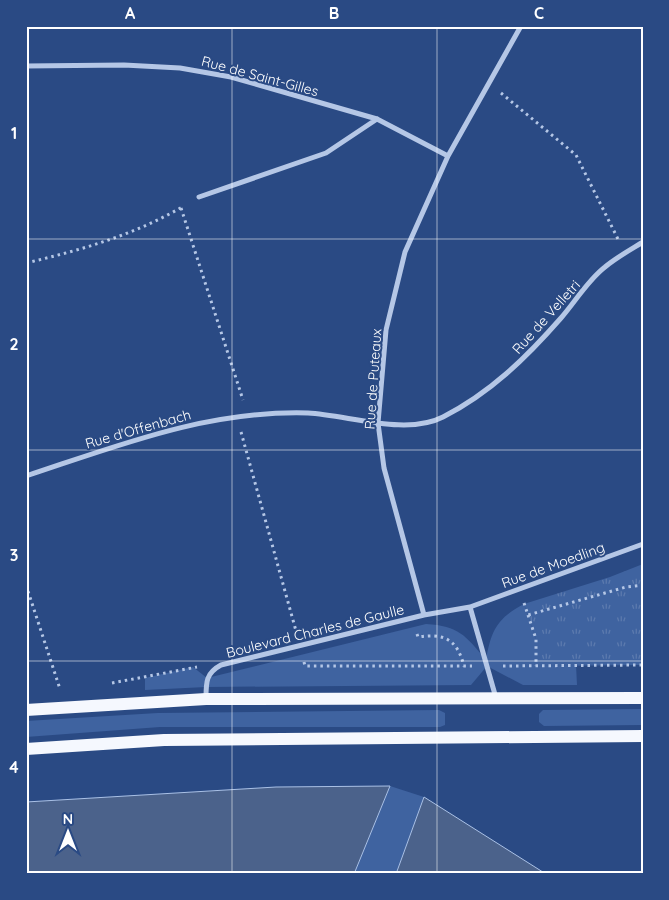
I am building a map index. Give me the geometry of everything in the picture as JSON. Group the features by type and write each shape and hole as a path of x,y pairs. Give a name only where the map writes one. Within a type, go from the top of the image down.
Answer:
{"main road":[{"path":"26,710 206,699 643,698"},
{"path":"26,749 164,740 643,736"}],"street":[{"name":"Rue de Puteaux","path":"424,615 384,468 378,423 386,330 405,252 448,156 521,26"},
{"name":"Rue de Saint-Gilles","path":"26,66 124,65 180,68 231,77 377,119 448,156"},
{"path":"199,197 326,153 377,119"},
{"name":"Rue de Velletri","path":"378,423 413,424 441,418 497,383 530,354 604,267 643,242"},
{"name":"Rue d'Offenbach","path":"26,476 170,429 237,416 309,413 378,423"},
{"name":"Rue de Moedling","path":"470,606 643,544"},
{"path":"424,615 470,606 496,698"},
{"name":"Boulevard Charles de Gaulle","path":"206,699 207,678 212,670 222,665 424,615"}],"path":[{"path":"490,83 576,155 625,254"},
{"path":"26,263 90,247 152,224 199,197"},
{"path":"181,208 248,415"},
{"path":"237,416 305,666 643,665"},
{"path":"26,585 61,691 52,692"},
{"path":"528,615 626,587 643,585"},
{"path":"518,589 536,639 536,666"},
{"path":"413,618 418,637 443,637 454,643 461,654 464,666"},
{"path":"108,684 193,667 212,670"}],"green space":[{"path":"643,564 643,665 536,666 536,639 524,604 610,577"},
{"path":"524,604 536,639 536,666 576,665 577,685 523,685 487,666 471,685 206,687 145,690 145,678 193,667 207,678 426,624 446,627 460,633 486,660 493,633 501,620"},
{"path":"643,709 643,725 544,726 539,722 539,714 543,710"},
{"path":"439,710 445,713 445,725 440,727 160,727 26,737 26,721 158,713"},
{"path":"390,786 424,797 396,874 354,874"}],"shaded area":[{"path":"390,786 354,874 26,874 26,802 276,787"},
{"path":"424,797 546,874 396,874"}]}
